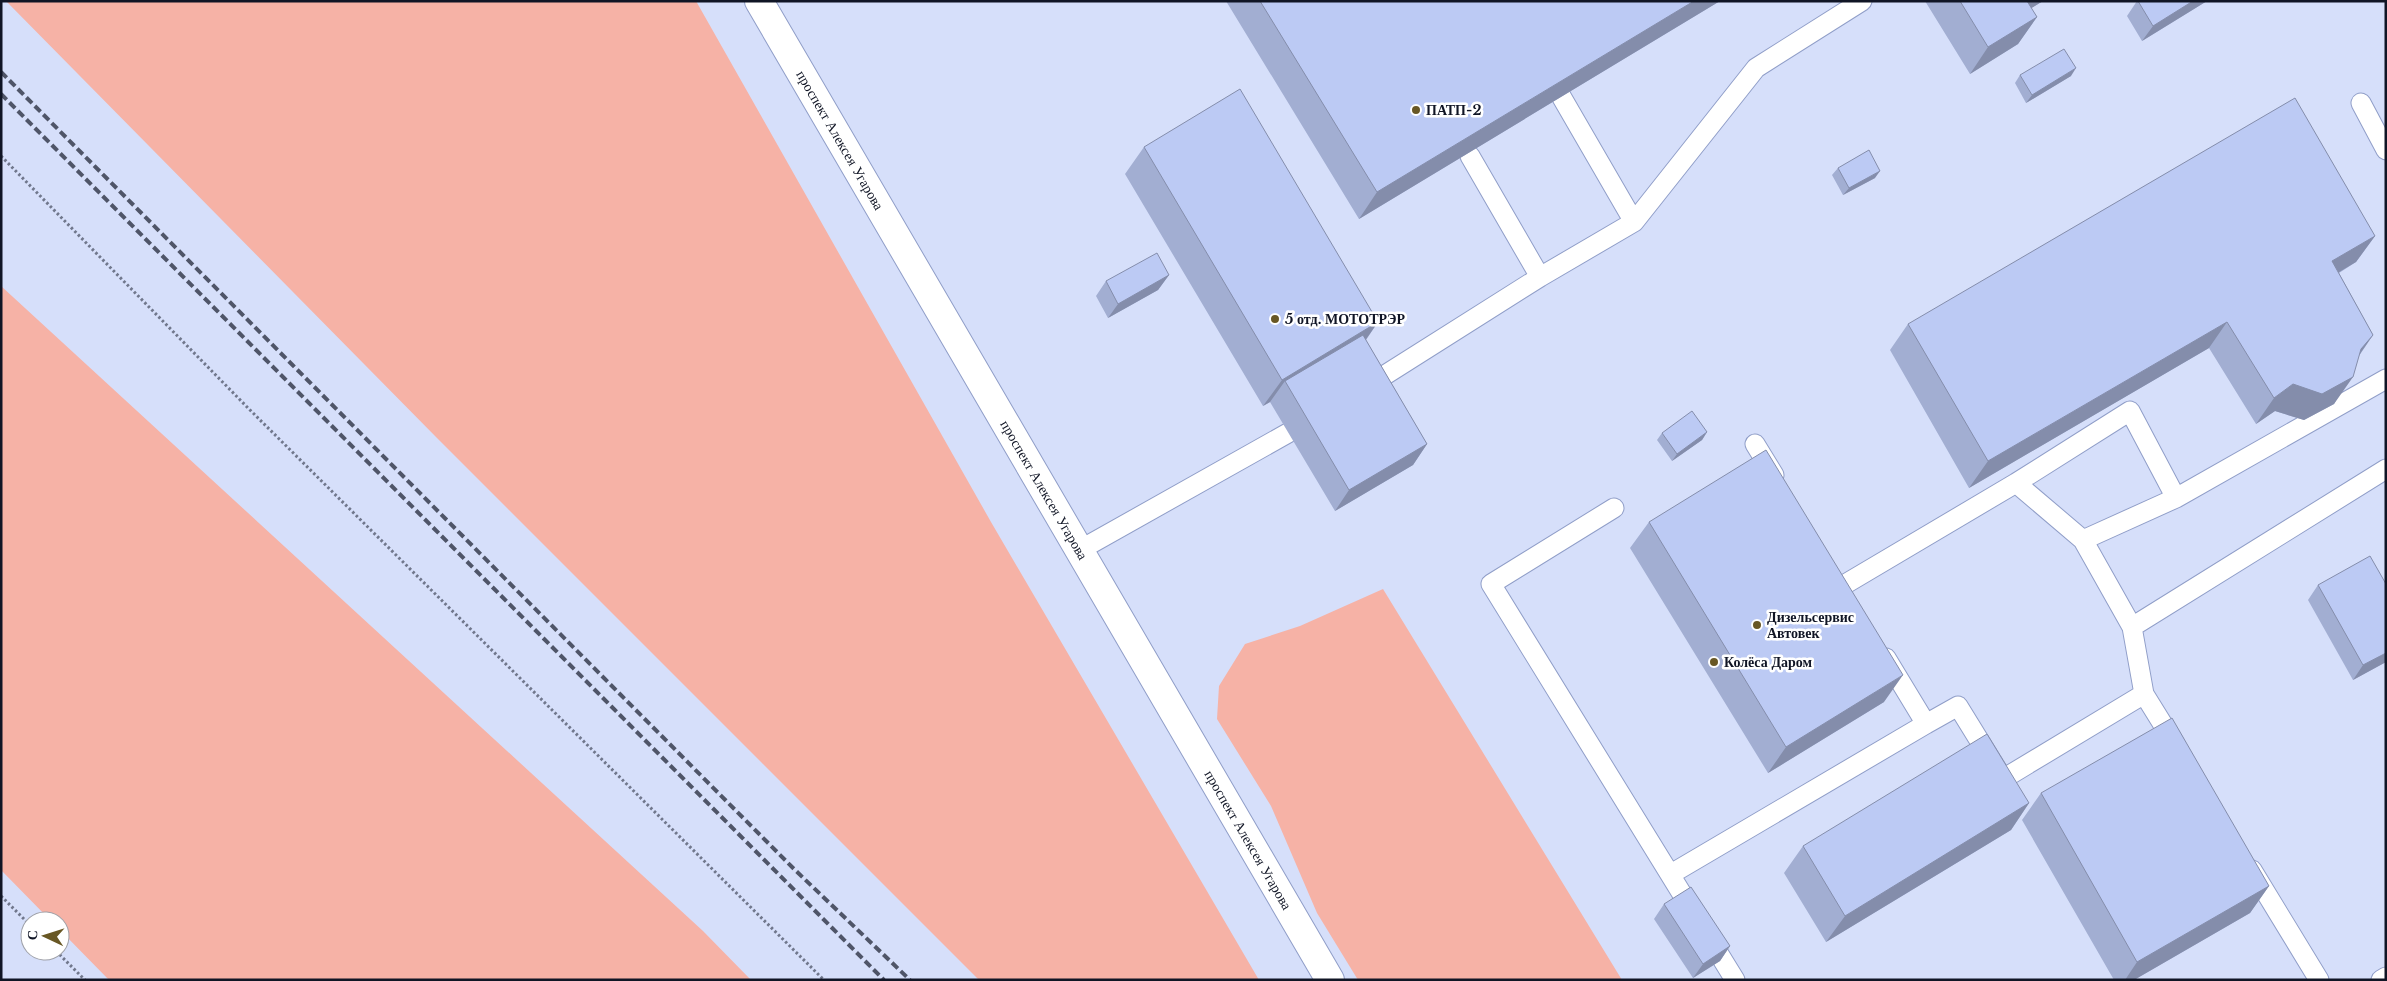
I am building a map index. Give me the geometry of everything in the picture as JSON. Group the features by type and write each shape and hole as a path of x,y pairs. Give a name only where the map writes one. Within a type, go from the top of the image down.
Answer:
{"street":[{"name":"проспект Алексея Угарова","path":"759,1 1330,980"}],"lane":[{"path":"1366,387 1540,277 1634,222 1756,68 1862,1"},
{"path":"1561,96 1634,222"},
{"path":"2361,103 2386,150"},
{"path":"1470,156 1540,277"},
{"path":"2084,540 2176,498 2386,379"},
{"path":"1842,586 2016,483 2130,412 2176,498"},
{"path":"1078,550 1288,433"},
{"path":"1755,444 1786,494"},
{"path":"2132,627 2386,470"},
{"path":"2016,483 2084,540 2132,627 2144,694 2186,761"},
{"path":"1614,508 1491,584 1735,980"},
{"path":"1832,569 1852,602"},
{"path":"1876,643 1926,724"},
{"path":"1671,874 1958,706 2003,779 2144,694"},
{"path":"2242,854 2319,980"},
{"path":"2381,980 2386,977"}],"path":[{"path":"1,156 250,410 824,980"},
{"path":"1,896 20,915"},
{"path":"66,961 85,980"}],"shaded area":[{"path":"6,1 696,1 991,522 1259,980 979,980 436,437"},
{"path":"1,286 703,931 751,980 109,980 70,940 70,911 41,911 1,870"},
{"path":"1383,589 1622,980 1358,980 1317,913 1271,806 1217,719 1219,686 1245,644 1300,626"}],"building":[{"name":"ПАТП-2","path":"1260,1 1694,1 1377,192"},
{"path":"1960,1 2027,1 2037,17 1988,47"},
{"path":"2138,1 2193,1 2153,26"},
{"path":"2064,49 2076,68 2032,95 2020,75"},
{"path":"1240,89 1378,322 1282,380 1144,147"},
{"path":"2295,98 2375,236 2332,261 2373,335 2361,349 2353,377 2322,394 2293,384 2274,398 2227,322 1988,461 1908,324"},
{"path":"1869,150 1880,171 1849,188 1838,168"},
{"path":"1157,253 1169,275 1118,304 1106,281"},
{"path":"1363,335 1427,444 1349,490 1285,381"},
{"path":"1692,411 1707,432 1677,454 1662,433"},
{"name":"Дизельсервис Автовек","path":"1766,450 1903,675 1786,747 1649,522"},
{"path":"2370,556 2386,584 2386,653 2363,665 2318,585"},
{"path":"2172,718 2269,886 2137,962 2041,793"},
{"path":"1987,734 2029,803 1845,916 1803,846"},
{"path":"1691,887 1730,946 1703,964 1664,904"}],"railway":[{"path":"1,72 794,869 910,980"},
{"path":"1,94 884,980"}],"place":[{"name":"ПАТП-2","path":"1416,110"},
{"name":"5 отд. МОТОТРЭР","path":"1275,319"},
{"name":"Дизельсервис Автовек","path":"1757,625"},
{"name":"Колёса Даром","path":"1714,662"}]}
